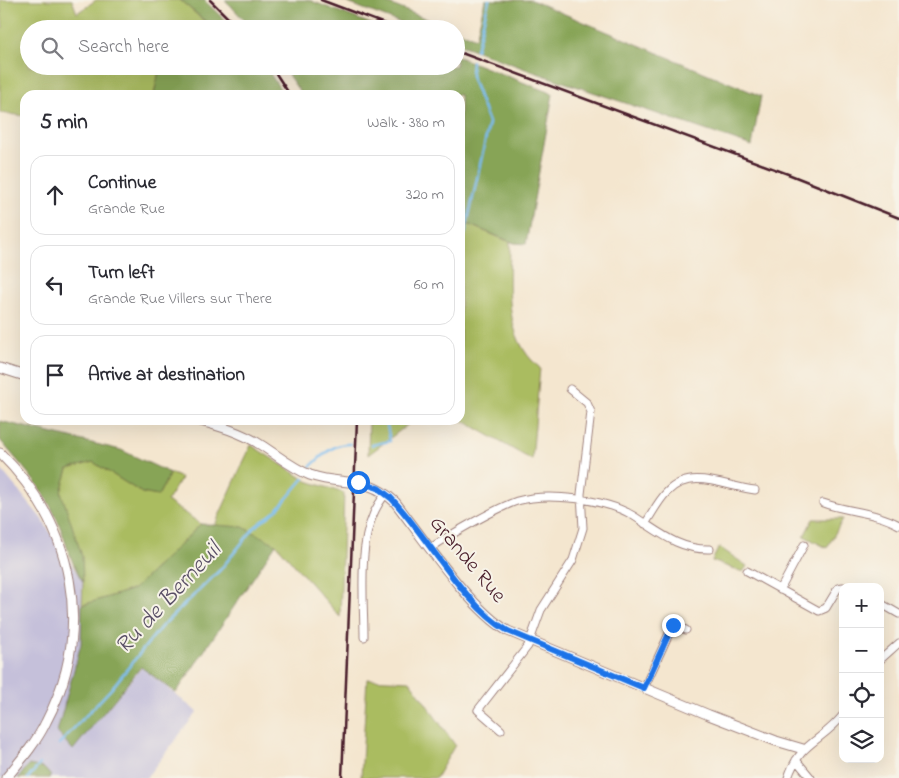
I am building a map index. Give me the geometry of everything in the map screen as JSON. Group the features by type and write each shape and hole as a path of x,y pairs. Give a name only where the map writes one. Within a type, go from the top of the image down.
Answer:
{"street":[{"path":"0,368 20,374"},
{"path":"502,730 478,710 530,640 541,610 573,560 583,524 581,500 591,412 587,403 570,389"},
{"name":"Grande Rue","path":"216,425 249,438 304,473 328,480 372,485 386,494 468,594 499,626 644,688 776,741 803,749"},
{"path":"0,453 25,480 53,527 68,572 72,606 70,649 58,695 37,739 6,778"},
{"path":"645,524 666,494 686,481 708,480 755,490"},
{"path":"364,637 367,532 374,511 386,494"},
{"path":"431,548 516,502 537,498 600,502 616,507 668,539 685,547 710,550"},
{"path":"823,502 841,509 880,517 899,525"},
{"path":"780,590 804,545"},
{"path":"747,571 819,611 826,608 839,588"},
{"path":"884,605 899,614"},
{"path":"644,688 673,625 686,630"},
{"path":"884,656 899,643"},
{"path":"788,778 803,749 832,728 840,718"},
{"path":"796,760 811,778"}],"shaded area":[{"path":"0,468 41,518 83,582 81,644 57,732 73,750 142,667 197,712 146,778 0,778"}],"green space":[{"path":"0,0 72,0 77,13 96,0 180,0 203,20 20,20 20,75 158,75 155,90 20,90 20,115 0,113 0,29 3,28"},
{"path":"180,0 204,0 225,20 204,20"},
{"path":"225,0 309,0 361,20 244,20"},
{"path":"340,0 379,0 429,20 393,20"},
{"path":"485,0 531,0 761,96 752,146 528,70 465,46 465,34 476,38"},
{"path":"465,60 553,94 526,244 514,243 465,223 465,90 299,90 288,75 465,75"},
{"path":"158,75 271,75 281,90 155,90"},
{"path":"465,223 510,242 509,293 514,326 519,341 540,368 532,460 465,422"},
{"path":"0,421 121,450 170,473 158,496 142,493 93,462 68,469 61,492 82,556 83,582 73,564 48,501 29,474 0,440"},
{"path":"369,425 407,425 368,455"},
{"path":"251,445 307,481 344,493 340,617 276,544 215,525"},
{"path":"93,462 142,493 158,496 170,473 181,478 167,501 201,524 134,589 82,605 83,582 61,492 68,469"},
{"path":"813,519 843,519 827,548 804,536"},
{"path":"201,524 243,527 276,544 176,693 141,667 73,750 57,732 81,644 82,605 134,589"},
{"path":"719,547 747,566 743,572 712,561"},
{"path":"367,679 410,681 455,745 436,778 361,778"},
{"path":"29,765 44,768 51,776 49,778 18,778"}],"waterway":[{"path":"476,50 489,0"},
{"name":"Ru de Berneuil","path":"465,234 489,123 471,76 472,61"},
{"name":"Ru de Berneuil","path":"372,445 390,441 387,425"},
{"name":"Ru de Berneuil","path":"310,467 324,454 339,445 351,444"},
{"name":"Ru de Berneuil","path":"59,744 111,689 161,627 220,570 255,527 277,510 304,478"},
{"name":"Ru de Berneuil","path":"28,778 40,764"}],"railway":[{"path":"210,0 230,20"},
{"path":"321,0 374,20"},
{"path":"465,54 788,174 899,218"},
{"path":"277,75 287,90"},
{"path":"342,778 357,425"}],"route":[{"path":"358,482 372,485 391,498 468,594 499,626 508,631 644,688 673,625"}]}
